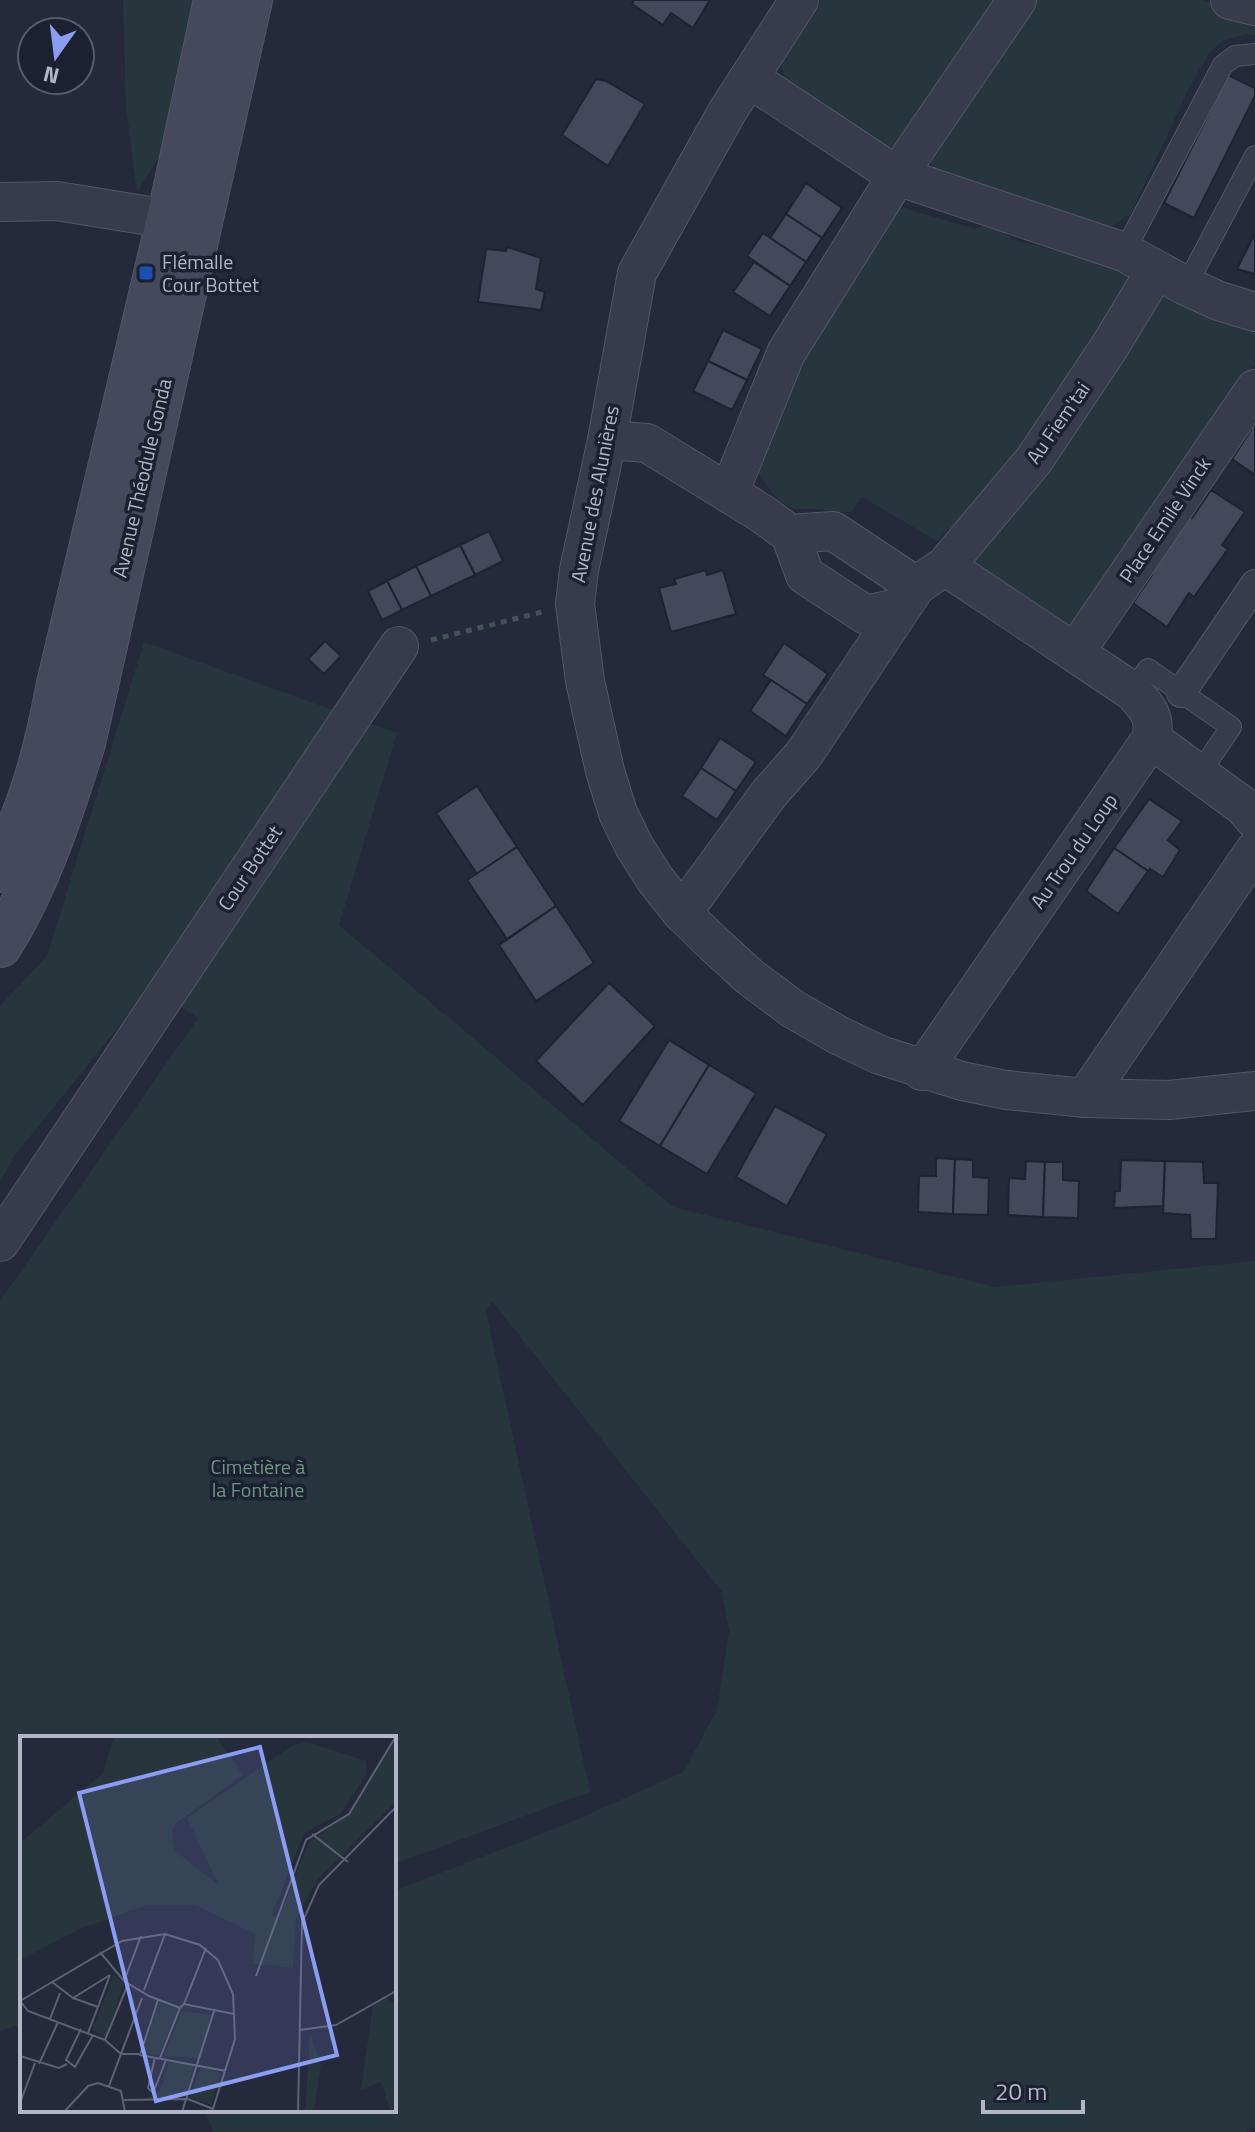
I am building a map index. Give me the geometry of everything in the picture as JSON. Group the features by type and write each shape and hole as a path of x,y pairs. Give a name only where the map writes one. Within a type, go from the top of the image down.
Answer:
{"main road":[{"name":"Avenue Théodule Gonda","path":"0,945 16,919 56,831 83,743 184,222 216,0"},
{"name":"Avenue Théodule Gonda","path":"0,870 22,826 50,734 58,688 184,222 250,0"}],"street":[{"name":"Avenue des Alunières","path":"799,0 749,78 637,273 575,604 585,681 605,771 618,813 634,846 682,913 750,977 793,1009 880,1055 922,1071 1006,1090 1085,1098 1169,1100 1255,1091"},
{"path":"729,493 786,353 897,176 1017,0"},
{"path":"1230,0 1255,6"},
{"path":"749,78 897,176 1155,269 1219,301 1255,312"},
{"path":"0,202 57,201 184,222"},
{"name":"Au Fiem'tai","path":"921,586 1034,460 1110,346 1155,269"},
{"name":"Place Emile Vinck","path":"1076,651 1255,389"},
{"path":"607,440 647,443 790,534 805,575 866,615 921,586"},
{"path":"790,534 833,531 921,586 1076,651 1132,691 1147,706 1154,729 1151,739 1199,774 1251,805"},
{"path":"1181,693 1255,584"},
{"path":"682,913 768,795 804,754 921,586"},
{"name":"Cour Bottet","path":"0,1242 399,646"},
{"name":"Au Trou du Loup","path":"922,1071 1151,739"},
{"path":"1085,1098 1255,850"}],"lane":[{"name":"Au Fiem'tai","path":"1155,269 1223,65 1235,56 1255,54"},
{"name":"Au Fiem'tai","path":"1155,269 1255,156"},
{"path":"1132,691 1148,669 1231,727 1199,774"}],"path":[{"path":"399,646 474,631 575,604"}],"green space":[{"path":"123,0 198,0 170,140 137,192 126,107"},
{"path":"822,0 1005,0 898,153 787,82 781,67"},
{"path":"1032,0 1201,0 1255,13 1255,35 1246,34 1222,41 1209,53 1190,86 1131,214 1107,229 936,171 931,164 930,154"},
{"path":"904,208 975,229 993,222 1013,240 1121,265 1131,280 1028,450 937,541 862,497 851,512 789,506 772,493 756,469 801,349 885,210"},
{"path":"1161,296 1177,296 1255,323 1255,366 1074,631 968,566"},
{"name":"Cimetière à la Fontaine","path":"144,642 397,733 339,925 673,1207 995,1287 1255,1261 1255,2127 1246,2132 213,2132 206,2112 396,2112 396,1890 569,1823 683,1772 717,1710 729,1631 722,1592 492,1301 486,1312 590,1792 396,1863 396,1736 20,1736 20,2025 0,2031 0,1301 198,1018 151,987 15,1155 0,1182 0,1006 47,956"}],"building":[{"path":"634,0 710,0 693,28 671,13 663,25 632,4"},
{"path":"1228,75 1255,88 1255,96 1194,218 1164,203"},
{"path":"596,79 606,81 645,104 608,166 562,135"},
{"path":"806,183 842,208 822,238 786,214"},
{"path":"786,214 822,238 806,262 770,238"},
{"path":"763,233 806,262 790,286 747,256"},
{"path":"1255,233 1255,274 1237,269"},
{"path":"507,247 541,258 536,289 545,292 541,310 478,302 486,249 506,251"},
{"path":"754,262 790,286 770,316 733,292"},
{"path":"723,330 762,349 747,380 708,361"},
{"path":"708,361 747,380 732,410 693,391"},
{"path":"1255,417 1255,475 1232,459 1251,430 1248,428"},
{"path":"1211,490 1245,512 1222,545 1228,549 1194,597 1189,593 1167,627 1133,603 1152,575 1148,572 1188,515 1192,518"},
{"path":"489,531 503,561 475,575 460,545"},
{"path":"460,545 475,575 431,596 416,566"},
{"path":"416,566 431,596 402,610 387,581"},
{"path":"706,570 707,575 723,570 736,614 671,632 659,588 676,584 674,579"},
{"path":"387,581 402,610 382,620 368,591"},
{"path":"325,641 341,656 324,674 308,659"},
{"path":"784,643 828,674 807,704 763,675"},
{"path":"771,680 807,704 786,736 750,711"},
{"path":"720,738 756,762 736,791 701,768"},
{"path":"701,768 736,791 717,820 682,796"},
{"path":"477,786 517,847 477,874 436,813"},
{"path":"1149,799 1182,821 1168,840 1180,850 1163,877 1150,869 1148,871 1114,848"},
{"path":"517,847 556,906 507,939 467,880"},
{"path":"1114,848 1148,871 1118,914 1086,891"},
{"path":"556,906 594,963 536,1001 499,945"},
{"path":"609,983 655,1026 583,1105 536,1061"},
{"path":"669,1040 709,1065 660,1146 619,1121"},
{"path":"709,1065 756,1093 707,1174 660,1146"},
{"path":"775,1106 827,1134 787,1206 736,1177"},
{"path":"936,1158 955,1159 953,1214 918,1212 919,1176 936,1176"},
{"path":"955,1159 973,1160 973,1177 989,1178 988,1215 953,1214"},
{"path":"1121,1160 1165,1161 1163,1206 1114,1208 1115,1191 1120,1191"},
{"path":"1026,1161 1045,1162 1043,1217 1008,1215 1009,1178 1025,1179"},
{"path":"1165,1161 1203,1162 1204,1183 1218,1183 1216,1239 1191,1239 1190,1215 1163,1213"},
{"path":"1045,1162 1063,1162 1063,1180 1079,1181 1078,1218 1043,1217"}],"place":[{"name":"Flémalle Cour Bottet","path":"146,273"}]}
